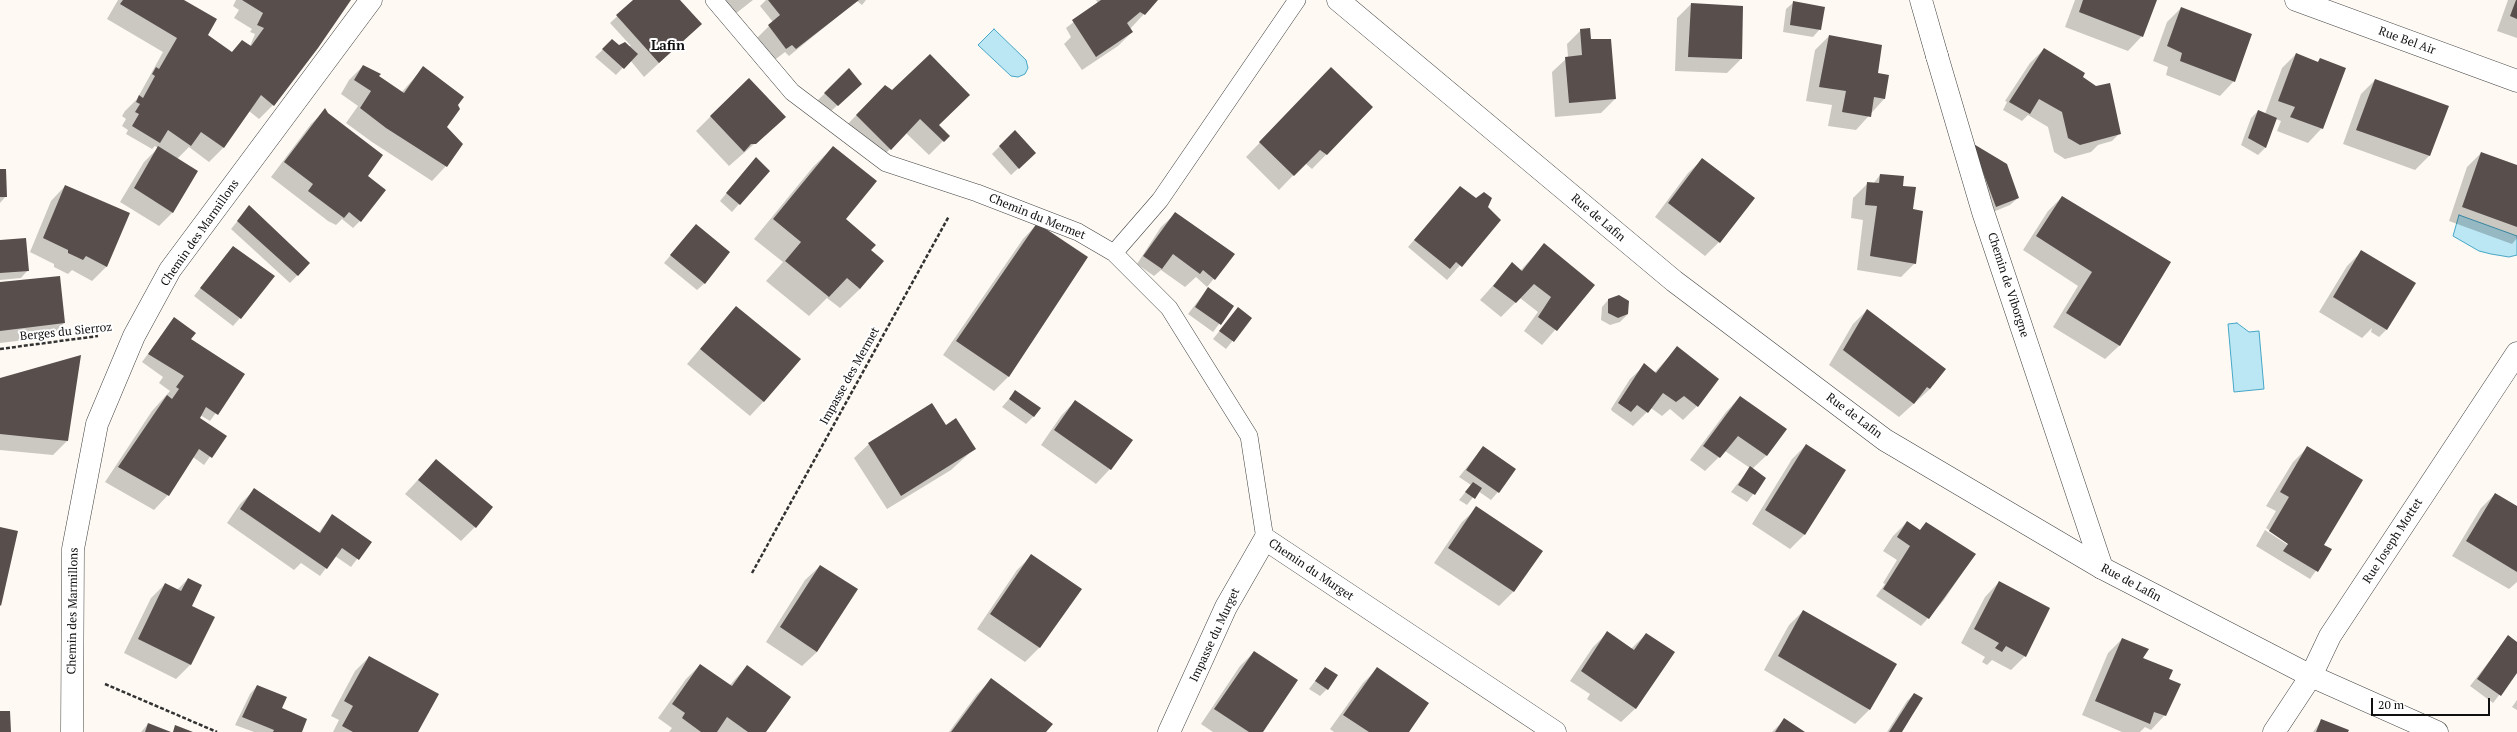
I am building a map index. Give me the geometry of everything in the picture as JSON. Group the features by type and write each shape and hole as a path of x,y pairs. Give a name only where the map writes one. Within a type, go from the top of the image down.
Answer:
{"street":[{"name":"Chemin des Marmillons","path":"72,732 72,549 97,424 134,336 170,270 371,0"},
{"name":"Rue de Lafin","path":"1338,0 1674,281 1885,440 2102,568 2311,676 2436,732"},
{"name":"Chemin de Viborgne","path":"1921,0 1983,212 2102,568"},
{"name":"Rue Bel Air","path":"2296,0 2517,81"},
{"name":"Rue Joseph Mottet","path":"2274,732 2311,676 2330,636 2517,353"},
{"name":"Impasse du Murget","path":"1169,732 1226,607 1264,539"},
{"name":"Chemin du Murget","path":"1264,539 1556,732"}],"lane":[{"name":"Chemin du Mermet","path":"714,0 792,92 886,163 964,188 1078,232 1114,253"},
{"path":"1114,253 1160,200 1296,0"},
{"name":"Chemin du Murget","path":"1114,253 1169,308 1249,436 1264,539"}],"path":[{"name":"Impasse des Mermet","path":"752,573 964,188"},
{"name":"Berges du Sierroz","path":"0,349 97,336 134,336"},
{"path":"72,670 217,732"}],"water":[{"path":"994,29 1026,60 1028,68 1025,74 1018,77 1011,76 978,45"},
{"path":"2459,215 2517,236 2517,255 2509,257 2479,251 2453,236"},
{"path":"2237,323 2249,332 2259,331 2264,389 2234,392 2228,324"}],"building":[{"path":"123,0 184,0 217,19 208,35 232,52 242,40 251,46 264,28 257,25 263,13 242,0 351,0 318,48 274,106 261,95 224,148 201,132 191,146 168,130 160,143 132,126 139,114 135,112 140,104 136,102 139,95 143,98 155,76 152,74 156,67 159,69 177,38 120,4"},
{"path":"633,0 680,0 702,24 659,63 616,15"},
{"path":"768,0 859,0 796,49 792,45 786,49 768,25 780,15"},
{"path":"1101,0 1158,0 1145,15 1140,12 1127,23 1133,32 1096,57 1072,20"},
{"path":"2083,0 2157,0 2143,37 2079,12"},
{"path":"2517,0 2517,19 2510,16"},
{"path":"1793,1 1825,7 1821,30 1790,25"},
{"path":"1691,3 1743,6 1742,59 1688,57"},
{"path":"2181,7 2252,34 2235,82 2180,61 2182,53 2167,46"},
{"path":"1590,28 1591,39 1611,39 1616,99 1569,103 1565,57 1582,55 1580,29"},
{"path":"1829,35 1882,45 1878,73 1889,75 1885,99 1874,97 1871,117 1842,112 1846,91 1819,87"},
{"path":"612,39 619,45 625,42 638,54 624,69 602,49"},
{"path":"2044,48 2085,73 2083,77 2096,86 2110,83 2121,134 2080,145 2068,138 2062,112 2039,99 2030,114 2009,102"},
{"path":"2296,53 2318,62 2320,58 2346,68 2323,129 2290,117 2295,107 2278,101"},
{"path":"930,54 970,95 939,125 950,136 944,142 920,119 891,150 856,115 885,85 892,90"},
{"path":"363,65 381,74 379,76 404,93 423,66 464,97 458,105 460,109 447,127 463,144 447,167 386,128 360,108 371,91 354,80"},
{"path":"1331,67 1373,107 1327,155 1320,150 1294,176 1259,142"},
{"path":"849,68 862,84 838,106 824,93"},
{"path":"749,78 786,117 756,144 751,144 744,152 710,116"},
{"path":"2375,79 2449,106 2430,156 2356,130"},
{"path":"325,108 328,113 383,155 368,176 386,190 361,222 349,212 344,218 308,191 313,184 284,162"},
{"path":"2258,110 2277,118 2266,148 2248,138"},
{"path":"1015,130 1036,153 1019,169 999,146"},
{"path":"1972,143 2007,164 2019,198 1996,207"},
{"path":"158,146 198,171 173,213 134,188"},
{"path":"833,146 877,181 846,219 876,245 871,250 884,261 860,289 847,278 829,297 785,261 801,242 773,219"},
{"path":"2481,152 2517,165 2517,227 2462,207"},
{"path":"756,157 770,171 740,205 726,193"},
{"path":"1702,158 1755,198 1720,243 1668,203"},
{"path":"0,169 6,169 7,197 0,197"},
{"path":"1880,174 1904,176 1903,186 1916,187 1913,209 1923,211 1916,264 1870,256 1877,206 1865,205 1867,182 1879,183"},
{"path":"65,185 130,213 107,267 86,256 83,260 68,253 68,250 43,238"},
{"path":"1460,186 1476,198 1484,192 1492,198 1488,207 1501,220 1462,267 1456,262 1450,269 1414,240"},
{"path":"2062,196 2171,262 2120,346 2066,313 2092,272 2036,236"},
{"path":"249,205 310,263 298,276 237,221"},
{"path":"1175,212 1235,254 1215,280 1203,270 1200,274 1173,254 1162,269 1143,256"},
{"path":"1037,223 1088,257 1009,377 956,341"},
{"path":"696,224 730,252 705,284 670,255"},
{"path":"26,238 29,271 0,273 0,240"},
{"path":"1544,243 1595,285 1557,331 1538,317 1551,297 1534,284 1516,303 1493,286 1512,262 1522,271"},
{"path":"233,246 275,276 241,319 200,288"},
{"path":"2361,250 2416,283 2387,330 2333,297"},
{"path":"60,276 65,323 0,331 0,282"},
{"path":"1208,287 1234,306 1221,325 1195,307"},
{"path":"1619,295 1629,301 1628,314 1618,318 1608,313 1608,299"},
{"path":"736,306 801,359 764,402 700,349"},
{"path":"1238,307 1252,318 1234,342 1219,331"},
{"path":"1867,309 1946,369 1930,389 1927,387 1914,404 1843,350"},
{"path":"174,317 196,333 191,339 245,374 218,415 206,407 200,418 227,436 212,458 199,449 169,496 118,467 167,395 172,399 179,389 176,387 184,376 148,354"},
{"path":"1677,346 1719,379 1698,407 1684,396 1676,402 1663,393 1648,413 1637,405 1631,412 1618,403 1644,363 1656,373"},
{"path":"81,355 68,441 0,434 0,378"},
{"path":"1015,390 1041,408 1034,417 1009,399"},
{"path":"1740,396 1787,429 1767,456 1738,436 1720,458 1703,446"},
{"path":"1075,400 1133,440 1111,470 1054,430"},
{"path":"932,403 946,425 956,418 976,449 901,496 868,443"},
{"path":"1806,444 1846,470 1805,535 1765,510"},
{"path":"1483,446 1516,469 1499,493 1466,470"},
{"path":"2307,446 2363,480 2324,545 2332,549 2318,572 2283,551 2288,544 2269,531 2289,497 2280,492"},
{"path":"436,459 493,507 476,528 418,480"},
{"path":"1750,466 1766,478 1755,495 1738,485"},
{"path":"1473,482 1482,488 1475,499 1465,492"},
{"path":"254,488 320,533 332,514 372,542 359,560 342,548 327,569 240,509"},
{"path":"2495,493 2517,506 2517,572 2466,541"},
{"path":"1476,506 1543,551 1514,592 1448,548"},
{"path":"1907,521 1920,530 1926,522 1976,554 1929,619 1883,589 1910,546 1897,537"},
{"path":"0,527 18,531 1,606 0,605"},
{"path":"1031,554 1082,589 1040,648 990,614"},
{"path":"820,565 858,589 817,652 780,627"},
{"path":"188,578 202,585 192,606 215,617 191,665 138,639 165,583 181,591"},
{"path":"1999,581 2050,608 2026,657 2006,646 2002,652 1995,648 1999,643 1974,629"},
{"path":"1803,610 1897,664 1870,710 1778,656"},
{"path":"1607,631 1634,650 1646,633 1675,652 1636,709 1581,671"},
{"path":"2508,635 2517,642 2517,673 2501,696 2477,679"},
{"path":"2122,638 2149,649 2143,658 2173,670 2169,679 2181,684 2166,716 2154,712 2150,724 2095,701"},
{"path":"1254,651 1298,680 1263,732 1249,732 1214,709"},
{"path":"369,656 439,694 418,732 353,732 342,726 353,706 344,701"},
{"path":"700,664 732,686 747,665 791,697 766,732 748,732 727,717 717,732 701,732 682,718 685,713 672,704"},
{"path":"1325,667 1338,675 1328,690 1315,681"},
{"path":"1377,667 1429,703 1409,732 1369,732 1343,715"},
{"path":"991,678 1053,724 1046,732 951,732"},
{"path":"257,685 287,697 282,708 307,719 302,732 273,732 274,730 242,717"},
{"path":"1914,693 1923,698 1902,732 1889,732"},
{"path":"0,711 10,711 11,732 0,732"},
{"path":"1784,718 1805,732 1775,732"},
{"path":"2321,719 2349,730 2348,732 2316,732"},
{"path":"148,723 171,732 145,732"},
{"path":"175,725 193,732 173,732"}],"district":[{"name":"Lafin","path":"668,46"}]}
